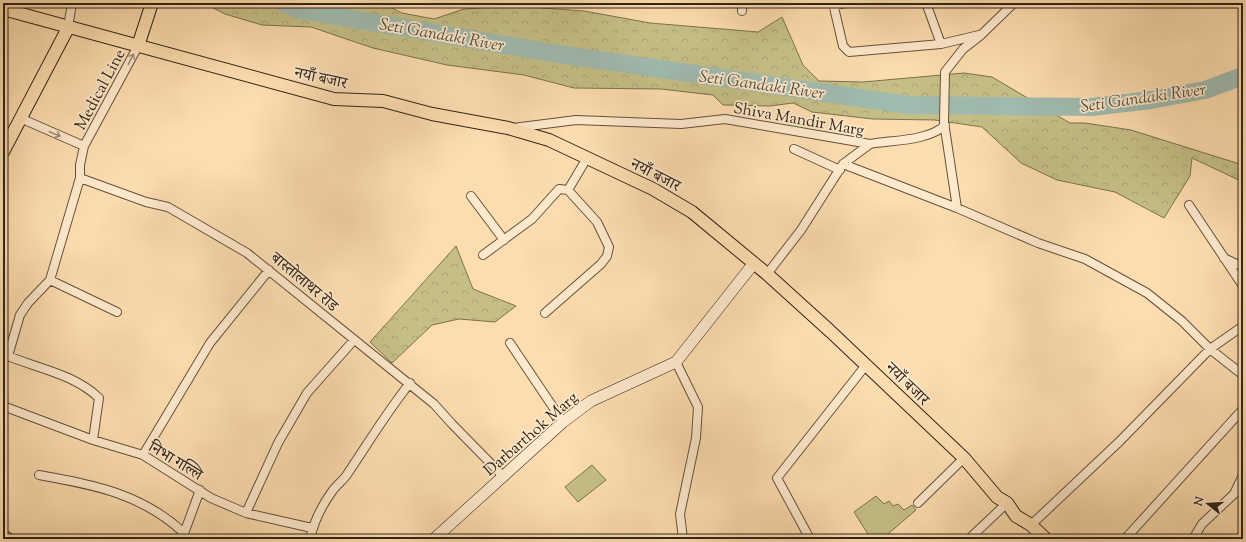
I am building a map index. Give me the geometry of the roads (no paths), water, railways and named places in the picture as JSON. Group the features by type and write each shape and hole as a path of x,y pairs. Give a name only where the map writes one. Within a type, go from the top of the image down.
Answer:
{"main road":[{"path":"138,46 152,3"},
{"name":"नयाँ बजार","path":"3,10 334,99 383,101 432,114 508,128 549,140 653,189 692,212 767,274 964,458 998,497 1007,503 1016,516 1031,525 1046,539"},
{"path":"3,152 68,28"},
{"name":"Darbarthok Marg","path":"434,539 563,422 591,401 676,362 754,263"},
{"path":"3,536 8,539"}],"street":[{"path":"68,28 72,3"},
{"path":"846,3 833,5 840,27 843,46 850,52 941,44 981,35"},
{"path":"926,3 941,44"},
{"path":"957,208 944,124 945,72 963,49 981,35 1014,3"},
{"name":"Medical Line","path":"20,118 84,146 138,46"},
{"name":"Shiva Mandir Marg","path":"508,128 576,120 681,124 725,119 870,144"},
{"path":"870,144 925,137 938,132 944,124"},
{"name":"Shiva Mandir Marg","path":"767,274 801,230 841,167 870,144"},
{"path":"84,146 80,165 80,178 50,280 28,303 20,315 5,355 77,381 99,398 93,440"},
{"path":"794,149 957,208 1038,243 1085,259 1147,293 1182,321 1210,349 1243,374"},
{"path":"568,190 588,158"},
{"name":"बास्तोलाथर रोड","path":"80,178 146,202 168,207 247,253 354,340 410,383 434,404 504,477"},
{"path":"483,255 532,219 559,189 568,190 597,222 609,247 607,256 601,264 546,313"},
{"path":"471,196 504,240"},
{"path":"1189,205 1243,286"},
{"path":"1224,258 1243,266"},
{"path":"143,455 210,343 269,270"},
{"path":"50,280 117,312"},
{"path":"1031,525 1120,441 1210,349 1243,326"},
{"path":"246,513 278,443 307,394 354,340"},
{"path":"510,343 563,422"},
{"path":"676,362 698,407 696,438 680,514 683,539"},
{"path":"810,539 777,478 866,365"},
{"path":"310,539 312,528 323,506 334,489 346,477 352,464 366,446 391,406 410,383"},
{"name":"निभा गल्लि","path":"3,406 93,440 143,455 211,498 246,513 312,528"},
{"path":"1125,539 1243,409"},
{"path":"918,503 964,458"},
{"path":"39,475 102,487 119,494 149,507 172,522 183,536"},
{"path":"1193,539 1202,524 1234,494 1243,475"},
{"path":"183,536 200,490"},
{"path":"968,539 1007,503"}],"waterway":[{"name":"Seti Gandaki River","path":"283,3 300,10 558,54 908,105 1092,107 1151,100 1205,90 1243,76"}]}
